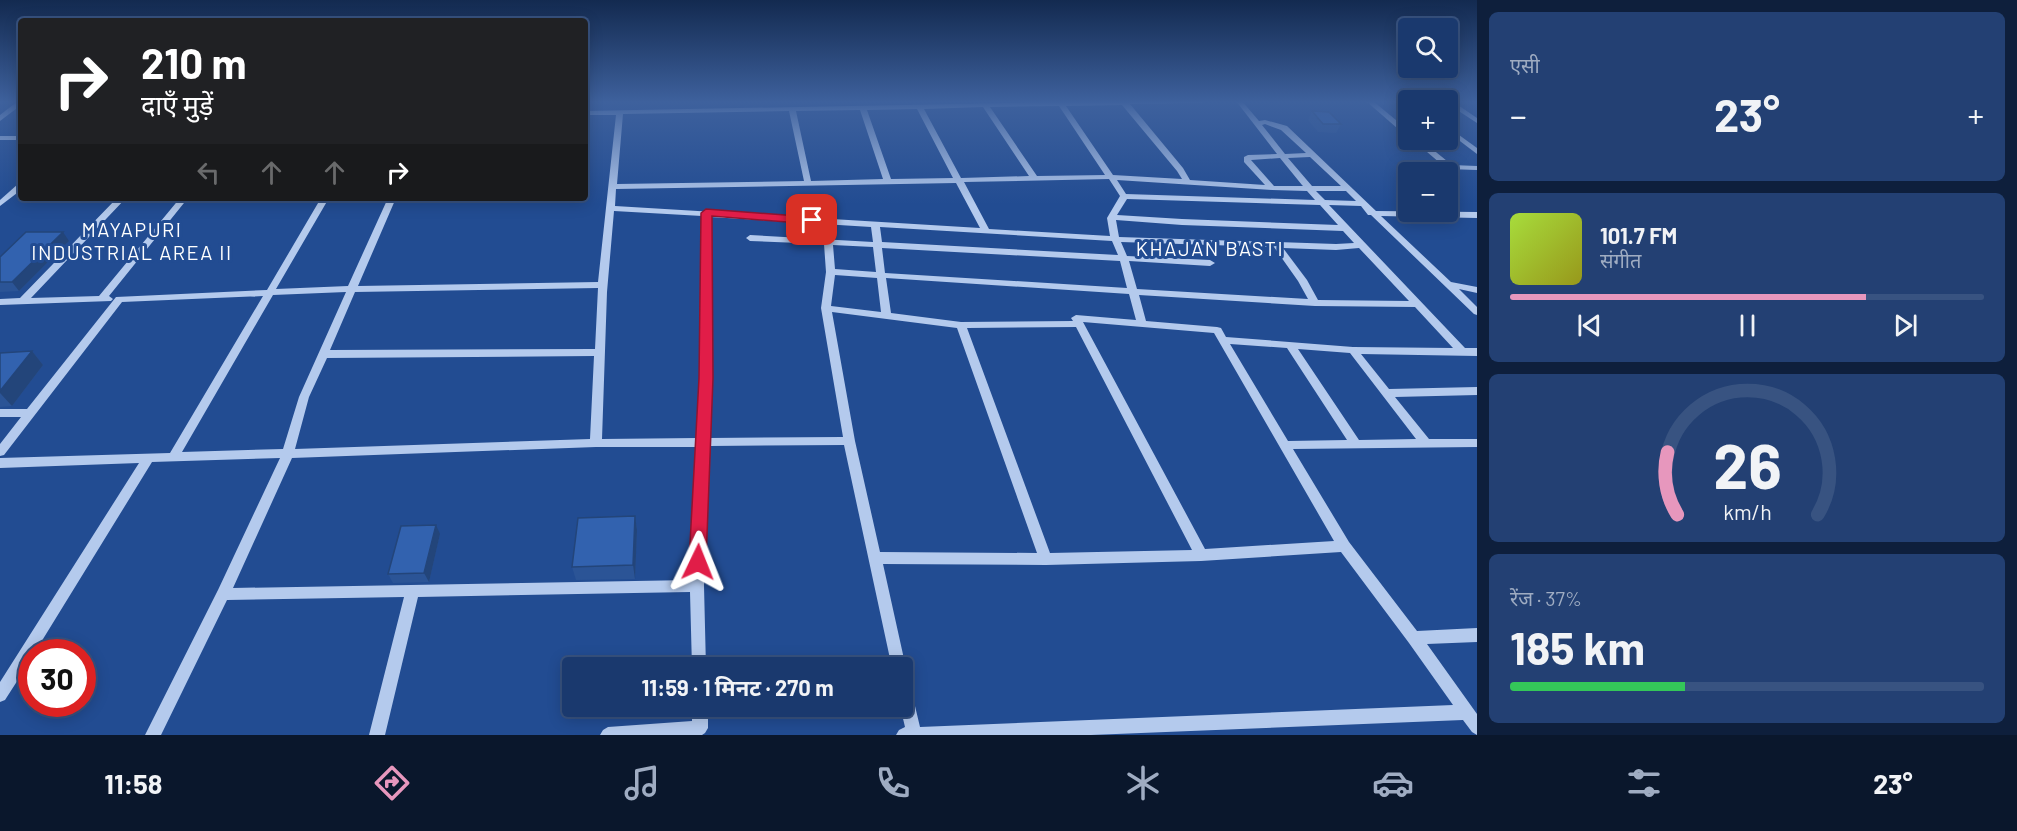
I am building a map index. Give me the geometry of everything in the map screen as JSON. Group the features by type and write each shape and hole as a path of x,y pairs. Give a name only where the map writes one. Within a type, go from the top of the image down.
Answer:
{"street":[{"path":"596,443 602,285 618,135"},
{"path":"798,135 808,183"},
{"path":"872,135 888,182"},
{"path":"935,135 986,232"},
{"path":"1005,135 1035,179"},
{"path":"1082,135 1124,196"},
{"path":"1151,135 1188,183"},
{"path":"1266,135 1359,245 1463,352"},
{"path":"1292,135 1477,312"},
{"path":"1458,137 1477,152"},
{"path":"0,138 18,138"},
{"path":"1429,150 1450,167 1477,168"},
{"path":"1272,188 1247,159 1253,156 1313,155"},
{"path":"612,187 1111,177 1272,188 1347,189"},
{"path":"0,204 18,189"},
{"path":"1124,196 1363,204"},
{"path":"1124,196 1112,217 1115,239 1124,258 1142,324"},
{"path":"24,300 119,201"},
{"path":"102,299 182,201"},
{"path":"173,458 323,201"},
{"path":"153,735 223,594 287,455 304,397 391,201"},
{"path":"610,208 1115,239 1336,247 1359,245"},
{"path":"699,657 697,586 706,378 706,213"},
{"path":"1371,213 1398,213"},
{"path":"1458,214 1477,215"},
{"path":"1112,217 1344,228"},
{"path":"875,225 886,315"},
{"path":"750,238 1210,263"},
{"path":"828,242 831,272 826,308 849,441 897,657"},
{"path":"1276,244 1302,280 1315,303"},
{"path":"831,272 1315,303 1418,304"},
{"path":"1447,284 1477,290"},
{"path":"0,302 352,289 602,285"},
{"path":"0,452 119,299"},
{"path":"826,308 961,325 1079,324"},
{"path":"1201,555 1076,318 1217,330 1344,546 1414,638 1477,727"},
{"path":"961,325 1046,559"},
{"path":"1223,340 1353,350 1477,352"},
{"path":"1289,344 1356,444"},
{"path":"1353,350 1426,444"},
{"path":"324,354 599,352"},
{"path":"1386,393 1477,392"},
{"path":"0,413 30,413"},
{"path":"0,463 596,443 849,441"},
{"path":"1284,445 1477,443"},
{"path":"0,695 148,459"},
{"path":"876,558 1046,559 1201,555 1344,546"},
{"path":"223,594 412,593 697,586"},
{"path":"377,735 412,593"},
{"path":"1414,638 1477,635"},
{"path":"904,735 1467,712"},
{"path":"909,717 913,735"},
{"path":"608,735 700,731"}],"building":[{"path":"26,232 63,232 12,282 0,282 0,257"},
{"path":"32,351 0,391 0,353"},
{"path":"635,516 633,565 572,567 578,518"},
{"path":"436,525 424,573 388,574 401,526"}],"district":[{"name":"MAYAPURI INDUSTRIAL AREA II","path":"132,242"},
{"name":"KHAJAN BASTI","path":"1210,249"}],"route":[{"path":"698,562 706,378 706,213 812,220"}]}
